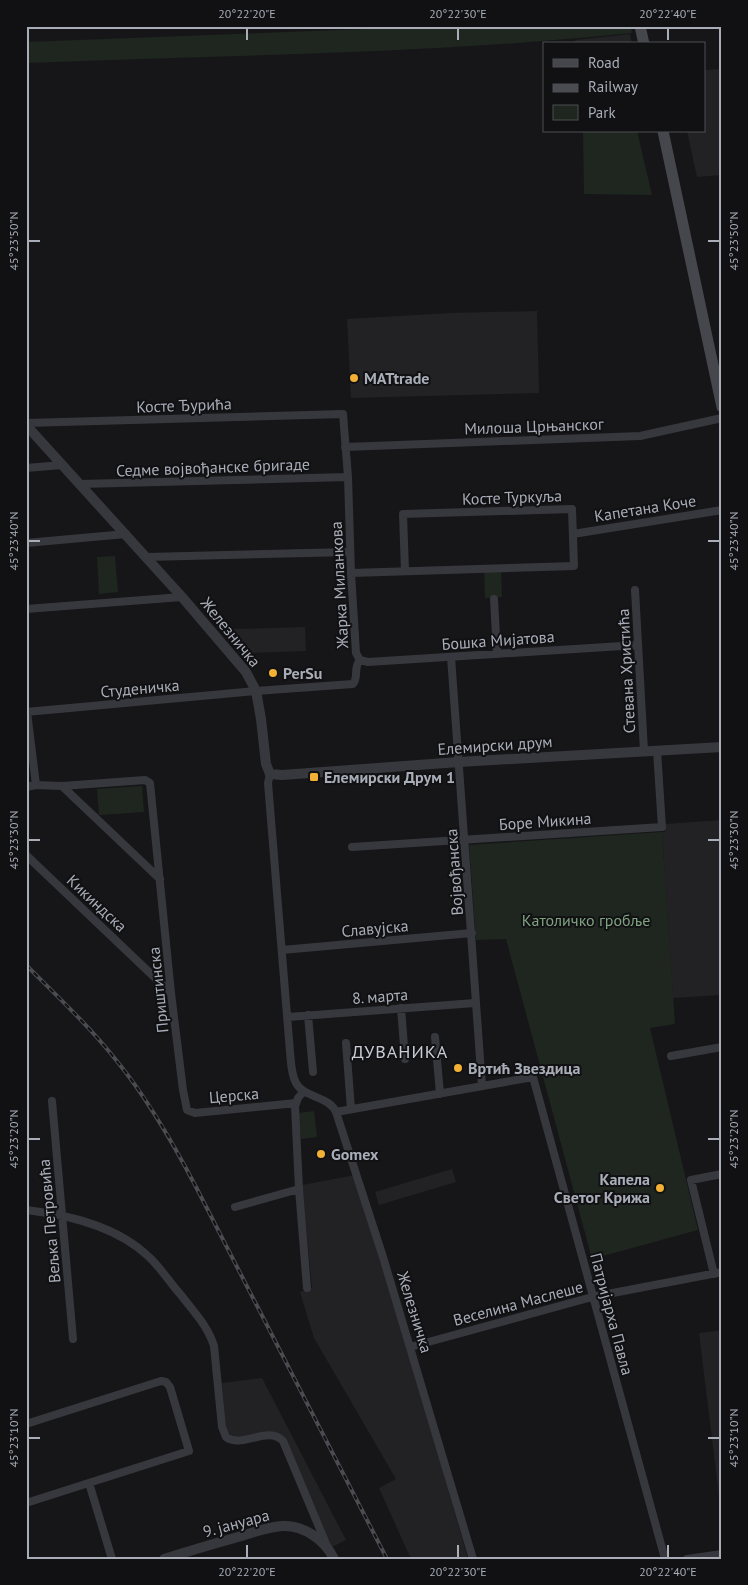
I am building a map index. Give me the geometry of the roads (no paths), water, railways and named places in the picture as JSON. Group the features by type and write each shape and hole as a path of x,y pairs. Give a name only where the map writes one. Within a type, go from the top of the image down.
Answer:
{"main road":[{"path":"640,26 644,42"},
{"path":"663,132 722,407"}],"street":[{"name":"Косте Ђурића","path":"26,424 343,414"},
{"name":"Жарка Миланкова","path":"256,691 353,684 356,681 356,664 360,660 356,653 348,477 343,414"},
{"name":"Милоша Црњанског","path":"345,447 640,436 722,418"},
{"name":"Железничка","path":"26,424 238,660 256,691 262,719 266,764 270,774 268,784 293,1074 299,1088 304,1091"},
{"path":"26,468 62,464"},
{"name":"Седме војвођанске бригаде","path":"80,484 348,477"},
{"name":"Косте Туркуља","path":"351,573 574,566 572,509 403,514 405,571"},
{"name":"Капетана Коче","path":"573,534 722,510"},
{"path":"26,542 126,534"},
{"path":"147,557 350,552"},
{"name":"Стевана Христића","path":"635,590 644,751"},
{"path":"26,609 182,597"},
{"path":"494,599 497,654"},
{"name":"Бошка Мијатова","path":"360,660 368,662 638,645"},
{"name":"Војвођанска","path":"451,657 482,1086"},
{"name":"Студеничка","path":"26,712 256,691"},
{"path":"26,712 36,785 26,787"},
{"name":"Елемирски друм","path":"270,774 282,775 459,762 722,747"},
{"name":"Боре Микина","path":"352,847 662,827 657,750"},
{"name":"Приштинска","path":"36,785 62,786 148,781 184,1098"},
{"path":"62,786 160,879"},
{"name":"Кикиндска","path":"26,855 171,992"},
{"name":"Славујска","path":"282,950 472,933"},
{"name":"8. марта","path":"288,1017 475,1002"},
{"path":"401,1008 405,1059"},
{"path":"308,1015 313,1072"},
{"path":"435,1037 440,1094"},
{"path":"346,1043 351,1109"},
{"path":"671,1056 722,1048"},
{"name":"Патријарха Павла","path":"482,1086 533,1077 665,1559"},
{"path":"307,1288 299,1189 296,1104 304,1091 329,1104 336,1112 482,1086"},
{"name":"Церска","path":"184,1098 187,1110 195,1113 296,1104"},
{"name":"Вељка Петровића","path":"52,1101 73,1339"},
{"name":"Железничка","path":"336,1112 410,1347 473,1559"},
{"path":"718,1273 691,1180 722,1174"},
{"path":"235,1207 299,1189"},
{"path":"26,1210 62,1216 106,1230 139,1248 151,1259 205,1326 214,1343 222,1427 226,1437 234,1441 276,1436 283,1441 327,1546"},
{"name":"Веселина Маслеше","path":"410,1347 592,1297 718,1273"},
{"path":"26,1424 159,1380 166,1382 170,1387 189,1451 26,1503"},
{"path":"89,1483 112,1559"},
{"name":"9. јануара","path":"164,1559 258,1531 283,1526 305,1530 327,1546 334,1559"},
{"path":"687,1559 722,1554"}],"railway":[{"path":"26,965 73,1011 106,1047 139,1090 159,1122 196,1187 387,1559"}],"place":[{"name":"MATtrade","path":"354,378"},
{"name":"PerSu","path":"273,673"},
{"name":"Елемирски Друм 1","path":"314,777"},
{"name":"Вртић Звездица","path":"458,1068"},
{"name":"Gomex","path":"321,1154"},
{"name":"Капела Светог Крижа","path":"660,1188"}],"district":[{"name":"ДУВАНИКА","path":"400,1051"}],"park label":[{"name":"Католичко гробље","path":"586,920"}]}
